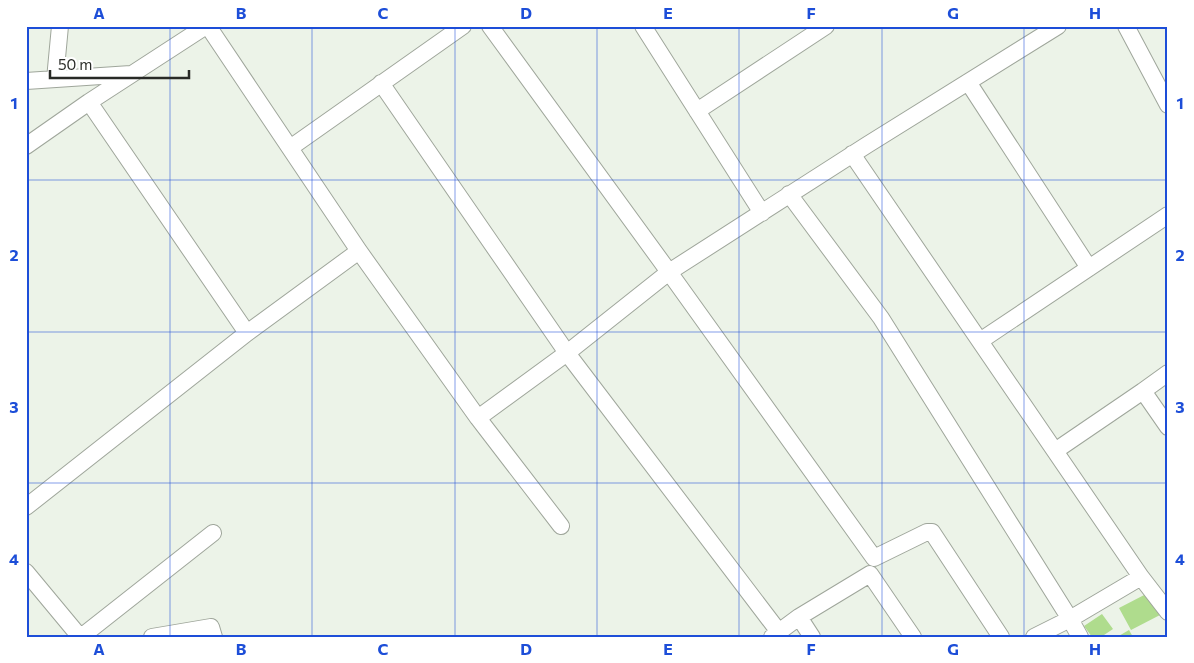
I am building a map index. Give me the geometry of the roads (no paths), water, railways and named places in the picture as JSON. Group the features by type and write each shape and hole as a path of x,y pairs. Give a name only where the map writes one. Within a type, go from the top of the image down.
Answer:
{"street":[{"path":"55,79 60,26"},
{"path":"26,146 89,102 207,26 359,251 478,418 561,526"},
{"path":"290,148 463,26"},
{"path":"490,26 874,558 927,532 932,532 1002,637"},
{"path":"643,26 762,213"},
{"path":"697,110 808,31 826,26"},
{"path":"478,418 567,353 669,272 852,154 1058,26"},
{"path":"1126,26 1168,105"},
{"path":"26,81 133,74"},
{"path":"968,82 1089,268"},
{"path":"381,83 567,353 775,634 870,574 913,637"},
{"path":"89,102 247,333"},
{"path":"852,154 1141,577 1168,612"},
{"path":"790,194 881,318 1080,637"},
{"path":"980,341 1168,215"},
{"path":"26,507 247,333 359,251"},
{"path":"1055,451 1168,373"},
{"path":"1143,391 1168,428"},
{"path":"26,572 80,637 213,533"},
{"path":"1034,637 1070,619 1141,577"},
{"path":"799,618 812,637"},
{"path":"152,637 211,627 214,637"}]}
